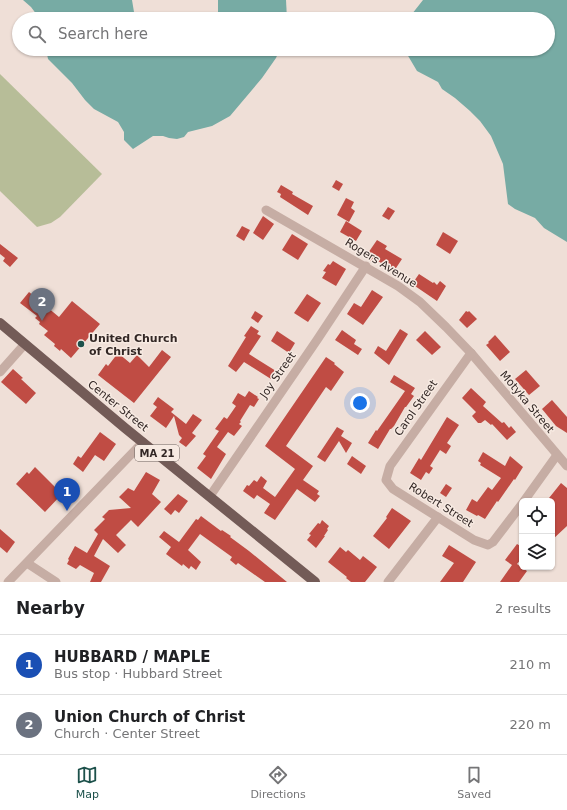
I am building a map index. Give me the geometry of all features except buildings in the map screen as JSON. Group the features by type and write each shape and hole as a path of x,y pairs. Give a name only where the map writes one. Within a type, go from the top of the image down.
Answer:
{"main road":[{"name":"Center Street","path":"0,323 24,345 315,582"}],"street":[{"name":"Rogers Avenue","path":"266,210 366,266 398,286 420,302 471,353"},
{"name":"Joy Street","path":"210,496 366,266"},
{"path":"0,372 24,345"},
{"name":"Motyka Street","path":"471,353 567,466"},
{"name":"Carol Street","path":"386,480 390,466 471,353"},
{"path":"8,582 142,442"},
{"path":"526,498 557,455"},
{"name":"Robert Street","path":"386,480 393,489 474,540 488,545 493,542 519,508"},
{"path":"388,582 438,517"},
{"path":"27,563 56,582"}],"green space":[{"path":"0,74 102,174 60,217 51,223 37,227 0,191"}],"water":[{"path":"23,0 132,0 134,12 35,12"},
{"path":"218,0 286,0 287,12 218,12"},
{"path":"423,0 567,0 567,242 544,228 535,218 515,209 508,204 503,164 491,136 480,121 455,98 442,89 438,82 417,71 408,56 555,56 555,12 414,12"},
{"path":"47,56 277,56 262,78 230,116 212,126 188,132 184,137 177,139 163,136 153,136 133,149 124,140 124,132 118,122 94,109 72,83 48,59"}],"place":[{"name":"Union Church of Christ","path":"42,321"},
{"name":"United Church of Christ","path":"81,344"},
{"name":"HUBBARD / MAPLE","path":"67,511"}]}
